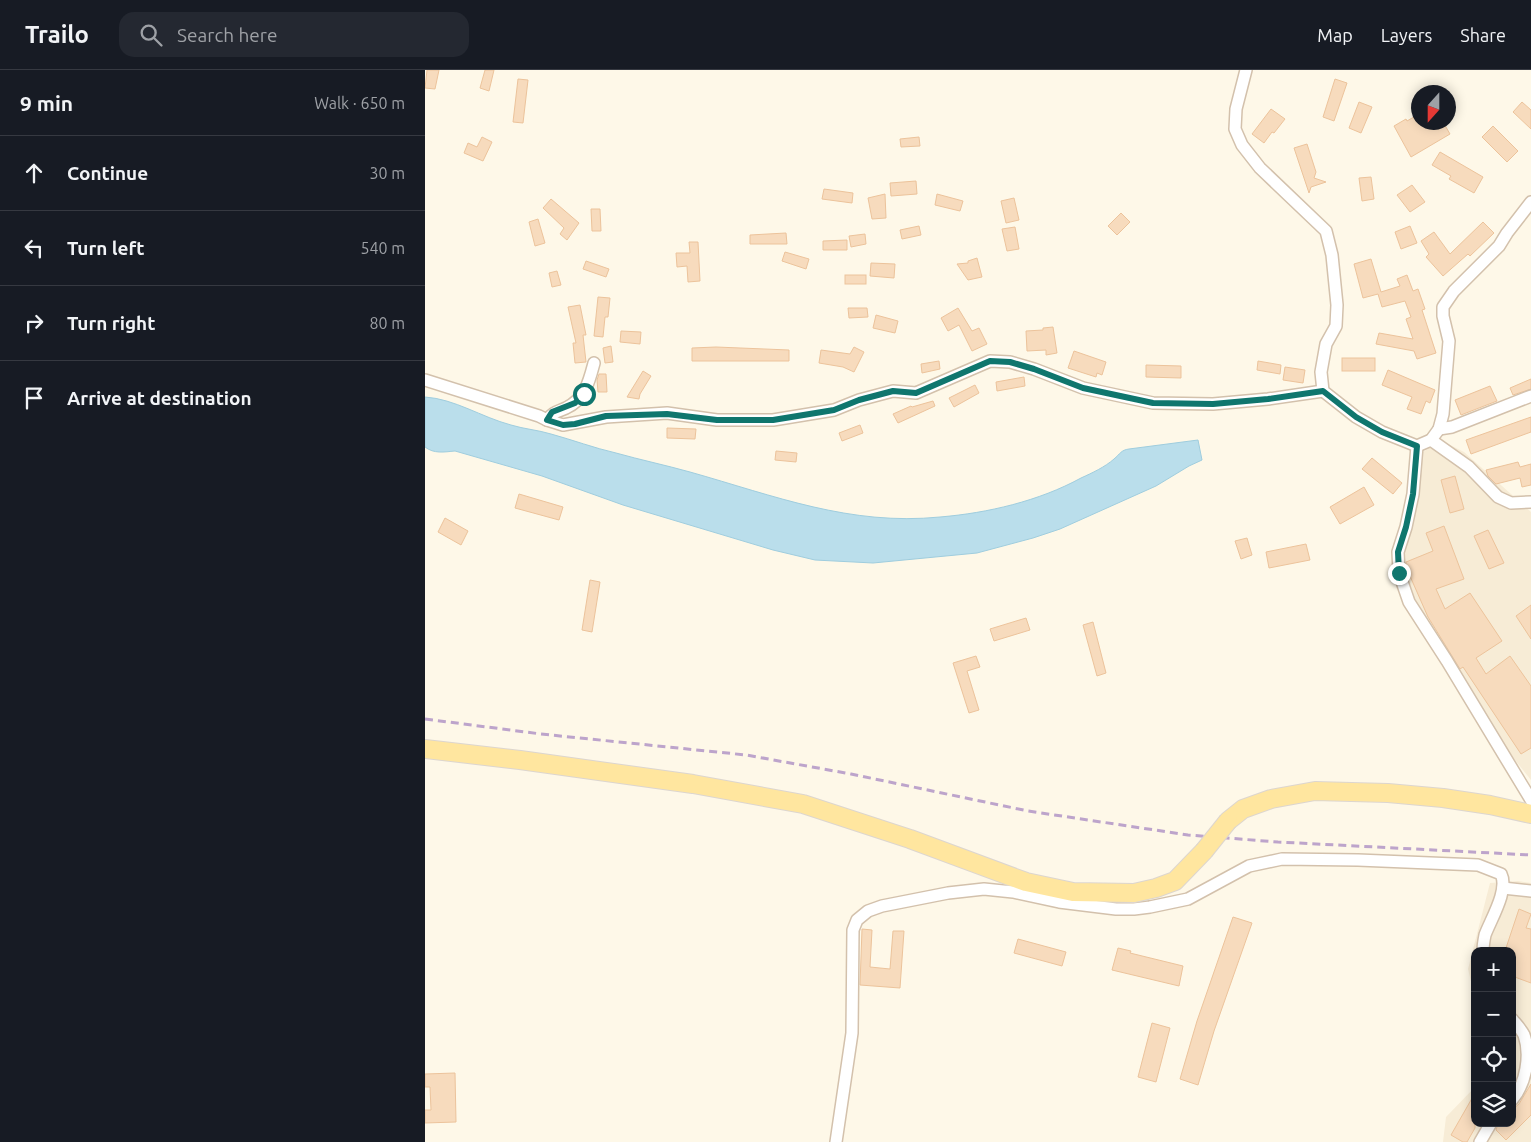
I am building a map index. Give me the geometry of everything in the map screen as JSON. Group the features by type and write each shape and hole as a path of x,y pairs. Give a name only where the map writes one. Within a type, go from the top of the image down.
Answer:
{"main road":[{"path":"425,749 693,784 803,804 910,839 986,868 1047,887 1134,901 1156,888 1175,881 1204,851 1228,822 1243,809 1271,799 1315,792 1388,793 1490,804 1531,814"}],"street":[{"path":"1246,70 1236,109 1235,129 1242,145 1260,168 1326,231 1330,247 1337,305 1336,326 1326,344 1321,372 1323,391 1356,417 1382,432 1417,446 1431,440 1439,429 1443,414 1449,341 1443,316 1443,307 1454,291 1499,246 1531,202"},
{"path":"425,380 563,425 606,416 667,414 717,420 773,420 834,410 859,400 893,391 916,393 990,361 1010,362 1083,388 1153,403 1213,404 1323,391"},
{"path":"547,420 552,412 575,403 584,394 594,363"},
{"path":"1439,429 1452,427 1531,396"},
{"path":"1431,440 1469,467 1498,497 1511,504 1531,502"},
{"path":"1417,446 1413,494 1398,552 1399,573 1409,602 1531,800"},
{"path":"837,1142 852,1033 853,930 857,920 868,911 899,902 948,893 985,890 1013,892 1059,902 1116,909 1134,901 1188,899 1249,866 1282,859 1477,865 1501,874 1504,879 1503,888 1485,937 1484,947"},
{"path":"1503,888 1531,891"},
{"path":"1516,1024 1523,1034 1527,1046 1528,1062 1521,1086 1516,1094"},
{"path":"1480,1142 1489,1127"}],"shaded area":[{"path":"1442,441 1464,452 1531,512 1531,780 1511,755 1423,625 1398,567 1421,453"},
{"path":"1518,881 1531,883 1531,1142 1443,1142 1446,1117 1471,1091 1471,1127 1516,1127 1516,947 1474,947 1490,883"},
{"path":"1471,957 1471,981 1468,969"}],"water":[{"path":"425,397 447,401 500,422 690,472 813,507 875,517 907,519 940,517 1013,505 1065,486 1103,467 1122,451 1129,449 1198,440 1202,460 1156,486 1060,529 977,553 873,563 815,560 773,550 623,505 542,476 455,451 432,451 425,447"}],"building":[{"path":"427,70 439,70 435,89 425,88"},
{"path":"485,70 494,70 489,91 480,88"},
{"path":"518,79 528,80 523,123 513,122"},
{"path":"1335,79 1347,83 1334,121 1323,117"},
{"path":"1359,102 1372,107 1361,133 1349,128"},
{"path":"1522,102 1531,110 1531,129 1513,112"},
{"path":"1271,109 1285,119 1264,143 1252,134"},
{"path":"1406,119 1407,121 1411,119 1411,130 1448,130 1450,134 1411,157 1394,126"},
{"path":"1493,126 1518,151 1507,162 1482,137"},
{"path":"482,137 492,142 483,161 464,153 468,143 477,147"},
{"path":"919,137 920,146 901,147 900,139"},
{"path":"1307,144 1316,172 1314,178 1326,182 1311,187 1309,193 1294,148"},
{"path":"1440,152 1483,177 1474,193 1449,179 1451,176 1432,165"},
{"path":"1371,177 1374,199 1362,201 1359,178"},
{"path":"916,181 917,194 891,196 890,183"},
{"path":"1412,185 1425,202 1410,212 1397,195"},
{"path":"824,189 853,193 852,203 822,199"},
{"path":"885,194 886,218 872,219 868,198"},
{"path":"937,194 963,201 960,211 935,205"},
{"path":"1014,198 1019,220 1006,223 1001,201"},
{"path":"551,199 579,223 567,240 560,234 564,228 543,208"},
{"path":"591,209 600,209 601,231 592,231"},
{"path":"1121,213 1130,222 1117,235 1108,226"},
{"path":"538,219 545,243 535,246 529,222"},
{"path":"1483,222 1494,233 1470,256 1468,254 1443,276 1426,257 1429,254 1421,241 1434,232 1450,254"},
{"path":"919,226 921,235 902,239 900,230"},
{"path":"1410,226 1417,243 1401,249 1395,232"},
{"path":"1015,227 1019,249 1007,251 1002,229"},
{"path":"786,233 787,244 750,244 750,235"},
{"path":"865,234 866,244 851,247 849,236"},
{"path":"847,240 847,250 823,250 823,241"},
{"path":"689,242 698,242 700,281 688,282 687,266 677,267 676,253 690,253"},
{"path":"785,252 809,259 806,269 782,261"},
{"path":"977,258 982,277 968,280 957,264 968,263 968,261"},
{"path":"1371,259 1381,292 1400,286 1397,279 1407,275 1413,291 1418,289 1425,309 1422,310 1436,353 1417,359 1414,351 1376,344 1379,333 1413,339 1406,319 1411,317 1405,301 1382,307 1378,294 1363,298 1354,264"},
{"path":"586,261 609,269 606,277 583,269"},
{"path":"871,263 895,264 894,278 870,276"},
{"path":"557,271 561,285 552,287 549,273"},
{"path":"845,275 866,275 866,284 845,284"},
{"path":"598,297 610,298 608,317 605,317 603,337 594,336"},
{"path":"580,305 586,335 583,335 586,362 575,363 573,343 576,343 568,307"},
{"path":"848,308 867,308 868,317 849,318"},
{"path":"958,308 972,331 979,328 987,344 972,351 959,325 948,331 941,318"},
{"path":"876,315 898,321 895,333 873,328"},
{"path":"1053,327 1057,353 1046,355 1046,350 1027,351 1026,331 1043,330 1043,328"},
{"path":"621,331 641,332 640,344 620,342"},
{"path":"611,346 613,362 605,363 603,348"},
{"path":"854,347 864,352 854,372 843,367 819,363 821,350 850,354"},
{"path":"692,348 789,350 789,361 692,361"},
{"path":"1074,351 1106,362 1102,375 1097,373 1096,377 1068,368"},
{"path":"1342,358 1375,358 1375,371 1342,371"},
{"path":"939,361 940,369 922,373 921,364"},
{"path":"1258,361 1281,365 1280,374 1257,370"},
{"path":"1146,365 1181,366 1181,378 1146,377"},
{"path":"1285,367 1305,370 1303,383 1283,380"},
{"path":"1388,370 1435,390 1430,403 1426,401 1421,414 1407,409 1412,397 1382,385"},
{"path":"643,371 651,376 639,399 627,397"},
{"path":"599,374 606,374 607,392 598,392 597,380"},
{"path":"1024,377 1025,386 997,391 996,382"},
{"path":"1531,379 1531,389 1513,395 1510,388"},
{"path":"975,385 979,393 954,407 949,398"},
{"path":"1490,386 1497,401 1461,415 1455,400"},
{"path":"933,401 935,406 898,423 893,414 911,406"},
{"path":"1531,417 1531,432 1471,454 1466,440"},
{"path":"860,425 863,433 842,441 839,433"},
{"path":"667,428 696,429 695,439 667,438"},
{"path":"776,451 797,453 796,462 775,460"},
{"path":"1372,458 1402,483 1393,494 1362,469"},
{"path":"1518,462 1520,467 1531,464 1531,485 1522,487 1520,478 1496,484 1488,476 1486,470"},
{"path":"1455,476 1464,509 1450,513 1441,480"},
{"path":"1364,487 1374,505 1340,524 1330,507"},
{"path":"519,494 563,507 559,520 515,508"},
{"path":"445,518 468,531 461,545 438,532"},
{"path":"1444,526 1464,579 1436,589 1445,609 1470,593 1502,641 1476,658 1486,674 1510,656 1531,686 1531,748 1521,754 1463,667 1460,669 1428,617 1406,567 1406,562 1433,551 1426,533"},
{"path":"1488,530 1504,563 1489,569 1474,536"},
{"path":"1247,538 1252,555 1241,559 1235,541"},
{"path":"1306,544 1310,560 1269,568 1266,552"},
{"path":"590,580 600,582 592,632 582,630"},
{"path":"1531,605 1531,639 1516,616"},
{"path":"1026,618 1030,630 994,641 990,629"},
{"path":"1093,622 1106,673 1097,676 1083,625"},
{"path":"976,656 980,667 967,671 979,710 969,713 953,663"},
{"path":"1519,909 1531,914 1526,928 1531,929 1531,983 1516,977 1516,947 1506,947"},
{"path":"1233,917 1252,923 1214,1031 1198,1085 1180,1079 1197,1021"},
{"path":"862,929 872,930 870,967 890,969 893,931 904,931 900,988 860,985"},
{"path":"1018,939 1066,952 1062,966 1014,953"},
{"path":"1118,948 1131,951 1130,953 1183,966 1179,986 1112,970"},
{"path":"1152,1023 1170,1028 1156,1082 1138,1077"},
{"path":"455,1073 456,1122 425,1123 425,1110 431,1110 430,1087 425,1087 425,1074"},
{"path":"1531,1084 1531,1115 1506,1140 1496,1130 1497,1127 1516,1127 1516,1107"},
{"path":"1471,1100 1471,1127 1475,1128 1467,1142 1463,1142 1451,1135"}],"railway":[{"path":"425,719 541,734 746,755 851,774 1028,811 1188,835 1278,842 1531,855"}],"route":[{"path":"584,394 575,403 552,412 547,420 563,425 606,416 634,414 667,414 717,420 773,420 834,410 859,400 893,391 916,393 990,361 1010,362 1083,388 1153,403 1213,404 1323,391 1356,417 1382,432 1417,446 1413,494 1398,552 1399,573"}]}
